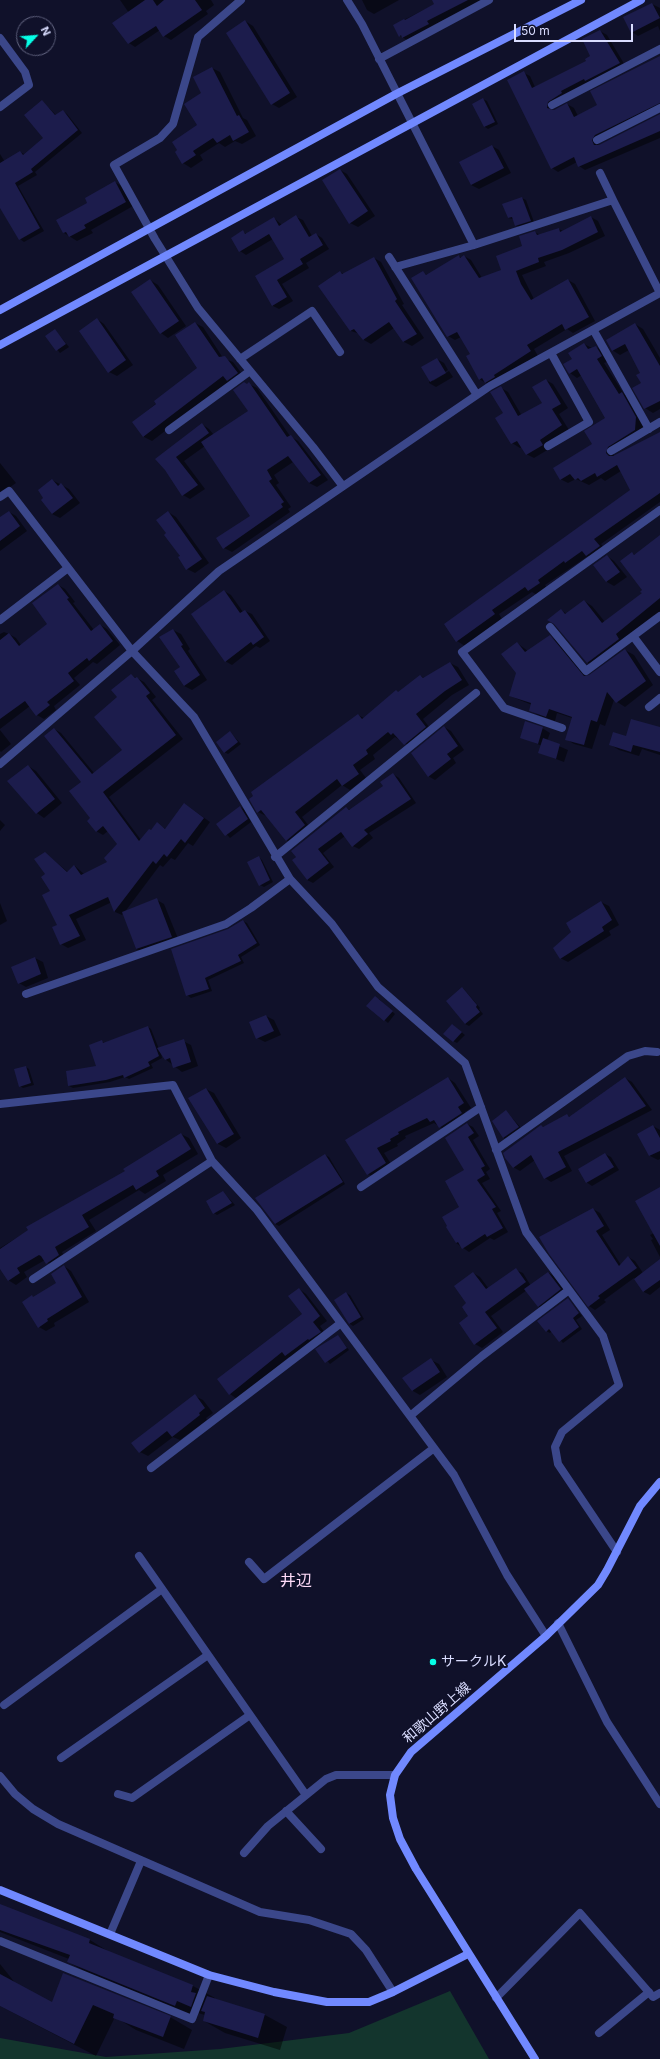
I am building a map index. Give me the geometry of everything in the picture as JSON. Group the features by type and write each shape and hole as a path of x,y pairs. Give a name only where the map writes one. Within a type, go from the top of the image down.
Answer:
{"street":[{"path":"241,0 198,37 173,124 160,138 114,165 166,256 198,308 342,485"},
{"path":"347,0 362,24 411,124 474,245"},
{"path":"379,59 489,0"},
{"path":"0,310 396,94 581,0"},
{"path":"0,345 641,0"},
{"path":"0,38 25,72 28,85 0,106"},
{"path":"552,105 660,49"},
{"path":"597,140 660,108"},
{"path":"0,764 132,651 219,570 342,485 477,395 660,293 600,173"},
{"path":"395,267 474,245 613,200"},
{"path":"389,257 477,395"},
{"path":"240,359 312,311 340,352"},
{"path":"594,331 649,429"},
{"path":"548,446 589,422 551,353"},
{"path":"169,430 250,371"},
{"path":"611,451 660,422"},
{"path":"0,497 9,491 132,651 194,717 275,858 290,879 332,924 378,986 465,1063 526,1232 603,1336 619,1385 562,1432 555,1447 558,1464 617,1552"},
{"path":"562,728 504,708 462,652 660,510"},
{"path":"0,620 68,568"},
{"path":"550,627 586,671 660,616"},
{"path":"633,636 660,672"},
{"path":"275,858 476,693"},
{"path":"649,707 660,698"},
{"path":"26,994 226,924 251,908 290,879"},
{"path":"496,1150 628,1056 645,1051 657,1052"},
{"path":"0,1104 173,1085 212,1161 257,1210 454,1475 507,1575 546,1636"},
{"path":"361,1187 481,1107"},
{"path":"32,1279 212,1161"},
{"path":"410,1416 482,1356 569,1290"},
{"path":"151,1468 341,1323"},
{"path":"249,1562 264,1579 434,1448"},
{"name":"和歌山野上線","path":"535,2059 416,1869 400,1839 393,1818 390,1795 395,1775 411,1752 546,1636 598,1585 617,1552 640,1506 660,1482"},
{"path":"139,1556 306,1795"},
{"path":"4,1705 162,1589"},
{"path":"558,1623 607,1722 660,1804"},
{"path":"61,1758 208,1655"},
{"path":"118,1794 132,1798 250,1715"},
{"path":"244,1853 268,1826 326,1779 336,1775 395,1775"},
{"path":"0,1776 15,1794 33,1809 58,1824 260,1912 309,1920 350,1934 366,1950 393,1992"},
{"path":"286,1811 320,1850"},
{"path":"110,1934 141,1861"},
{"path":"0,1890 209,1975 274,1992 327,2002 369,2002 393,1992 468,1954"},
{"path":"496,1998 580,1913 653,1997 660,1993"},
{"path":"0,1941 192,2019 209,1975"},
{"path":"599,2033 649,1992"}],"green space":[{"path":"450,1991 489,2059 0,2059 0,2038 106,2057 220,2049 349,2033"}],"building":[{"path":"145,0 153,0 157,6 164,0 195,0 202,10 163,37 156,26 128,44 112,23"},
{"path":"432,0 468,0 427,21 429,24 402,38 401,35 399,37 393,25 434,4"},
{"path":"652,3 660,18 631,33 623,17"},
{"path":"245,20 290,93 271,105 226,33"},
{"path":"600,30 620,63 585,81 584,79 561,91 562,93 548,102 547,108 554,110 567,103 574,117 597,105 590,91 660,56 660,103 595,135 592,140 594,145 599,145 660,114 660,131 578,167 574,157 551,169 507,80 524,71 532,88 586,61 585,59 590,56 582,39"},
{"path":"212,67 237,116 239,115 249,132 233,141 230,135 217,143 213,138 193,151 196,155 182,164 175,152 177,150 172,142 197,125 184,104 201,93 193,77"},
{"path":"483,98 495,122 484,127 472,104"},
{"path":"42,100 55,115 63,110 78,130 31,169 33,172 15,183 40,228 19,240 0,208 0,163 20,151 23,155 43,138 24,115"},
{"path":"492,145 504,168 471,185 459,162"},
{"path":"340,169 368,211 349,224 322,180"},
{"path":"115,181 126,202 84,225 86,228 69,237 66,232 63,233 56,220 87,203 85,198"},
{"path":"522,197 531,221 515,226 512,217 508,218 502,204"},
{"path":"296,215 309,237 316,233 323,245 300,259 303,264 277,280 287,297 272,306 255,276 284,259 269,234 239,252 231,238 243,230 245,234 274,217 279,226"},
{"path":"591,216 598,232 562,250 538,258 539,262 516,271 521,284 531,300 568,279 589,317 565,330 562,324 527,345 531,351 494,375 495,377 485,383 482,378 479,380 466,356 470,354 457,332 447,337 411,278 423,271 426,275 459,255 460,258 464,255 479,278 501,270 496,256 522,246 519,236 535,231 537,235 559,228 560,232"},
{"path":"374,257 397,299 395,301 417,334 403,342 389,322 363,340 354,329 350,331 318,286 340,271 342,274"},
{"path":"150,279 179,321 160,334 131,292"},
{"path":"97,318 126,360 108,373 79,331"},
{"path":"195,322 219,357 225,356 238,373 227,381 223,376 143,437 132,422 156,404 154,401 197,368 175,335"},
{"path":"635,323 660,366 660,401 644,409 632,388 641,383 636,375 640,373 625,344 612,351 606,340"},
{"path":"55,329 66,344 56,351 45,336"},
{"path":"584,343 588,349 596,346 602,356 597,359 619,394 622,392 636,417 635,430 608,447 606,453 609,456 613,456 660,432 660,493 594,539 600,546 586,556 582,551 565,563 564,561 538,580 540,583 528,591 525,587 492,610 495,614 456,642 444,624 630,490 617,465 597,477 595,473 581,481 578,478 575,480 570,474 560,480 553,468 592,444 584,431 605,418 577,369 569,374 563,364 572,359 568,353"},
{"path":"437,358 446,373 430,382 421,367"},
{"path":"546,379 561,404 552,409 562,425 540,440 543,445 526,455 517,441 511,444 495,418 503,413 490,392 501,386 518,416 542,403 532,387"},
{"path":"244,382 247,384 249,382 287,437 291,435 321,475 309,483 288,456 267,470 272,479 269,481 284,502 281,504 283,507 223,549 216,538 250,516 201,442 248,411 233,390"},
{"path":"202,423 209,433 176,457 198,485 182,496 165,470 155,459"},
{"path":"52,479 58,486 61,483 73,498 52,514 41,500 43,498 38,490"},
{"path":"9,511 20,526 0,541 0,517"},
{"path":"168,511 202,559 186,570 178,557 180,556 164,535 166,533 156,520"},
{"path":"660,535 660,598 616,634 619,639 587,663 554,624 547,620 561,609 565,614 584,600 602,623 642,593 640,592 642,590 620,561 632,552 634,555"},
{"path":"607,555 620,572 606,582 593,565"},
{"path":"58,584 69,598 67,599 91,631 100,624 113,641 89,661 87,658 68,673 74,681 47,702 50,705 36,716 25,701 0,719 0,640 9,633 19,646 47,624 32,603"},
{"path":"224,590 240,613 245,610 264,637 253,645 251,642 225,662 191,614"},
{"path":"173,629 183,645 181,646 200,675 184,686 174,671 180,667 159,637"},
{"path":"550,635 584,676 589,675 625,649 646,681 616,703 607,692 597,722 591,720 584,745 565,740 572,717 549,709 546,717 529,711 531,703 509,696 516,673 501,654 517,642 525,652"},
{"path":"450,662 462,680 445,691 416,714 426,727 404,745 393,733 391,735 388,732 366,750 368,754 353,765 359,774 342,786 337,779 295,812 305,825 286,841 261,810 257,813 249,799 253,796 251,792 358,714 362,719 396,690 398,692 420,675 423,678"},
{"path":"131,674 135,678 137,677 150,693 146,696 176,735 103,792 139,841 157,822 165,829 184,803 204,818 185,843 181,839 167,857 164,854 156,864 153,861 114,912 108,897 69,915 80,936 60,945 52,927 57,925 42,895 50,891 41,877 45,874 34,859 45,852 67,872 74,865 81,875 107,862 104,858 117,844 103,826 96,832 87,821 90,818 69,791 81,782 44,736 54,728 92,774 122,750 94,717 117,697 111,690"},
{"path":"631,719 660,727 660,752 633,745 631,752 609,745 613,732 626,736"},
{"path":"525,721 543,727 538,744 520,738"},
{"path":"444,726 458,746 447,754 451,759 428,777 411,753"},
{"path":"230,731 238,742 224,753 216,742"},
{"path":"543,738 560,744 556,759 538,753"},
{"path":"28,765 55,799 36,814 7,781"},
{"path":"393,773 411,799 364,830 368,834 352,847 341,832 318,849 329,863 307,880 292,860 296,857 291,851 346,807 349,810 383,786 380,782"},
{"path":"240,806 248,819 225,836 216,824"},
{"path":"259,856 270,880 259,886 247,862"},
{"path":"157,898 172,937 136,949 122,912"},
{"path":"601,901 612,920 602,927 604,931 560,959 553,948 571,932 566,923"},
{"path":"243,920 257,943 238,955 241,961 205,978 209,989 186,996 171,949 228,929"},
{"path":"35,957 41,974 18,984 11,967"},
{"path":"462,987 477,1005 476,1007 480,1012 465,1024 446,1001"},
{"path":"375,996 393,1011 384,1021 366,1006"},
{"path":"266,1015 274,1031 256,1039 249,1022"},
{"path":"452,1024 462,1032 453,1042 443,1034"},
{"path":"148,1026 159,1056 148,1062 150,1066 124,1078 123,1075 106,1080 68,1086 66,1071 96,1066 89,1045 102,1040 103,1043"},
{"path":"184,1039 191,1062 173,1068 170,1058 165,1060 157,1048"},
{"path":"26,1066 31,1083 19,1087 14,1069"},
{"path":"448,1077 464,1103 458,1107 462,1113 439,1128 434,1120 430,1122 427,1118 398,1132 399,1134 390,1139 391,1141 377,1148 386,1163 367,1175 345,1140"},
{"path":"625,1077 646,1106 558,1152 566,1167 544,1179 531,1155 513,1168 505,1158 503,1153 541,1125 543,1127 567,1114 569,1117"},
{"path":"206,1088 234,1134 217,1144 188,1098"},
{"path":"506,1110 519,1127 503,1138 492,1121"},
{"path":"467,1123 474,1133 468,1137 485,1166 481,1168 485,1175 477,1180 496,1207 492,1209 503,1228 487,1237 485,1234 462,1249 458,1242 456,1243 446,1227 447,1226 442,1217 459,1207 445,1181 464,1170 445,1138"},
{"path":"653,1125 660,1138 660,1151 649,1156 637,1134"},
{"path":"181,1133 191,1149 156,1171 159,1176 136,1190 133,1185 82,1215 89,1227 55,1247 59,1255 46,1264 39,1255 17,1268 20,1273 8,1281 0,1269 0,1249 28,1230 26,1227 125,1171 123,1169"},
{"path":"605,1153 614,1167 586,1183 578,1169"},
{"path":"325,1154 343,1182 275,1224 255,1198"},
{"path":"660,1187 660,1246 635,1201"},
{"path":"223,1191 232,1203 213,1214 206,1201"},
{"path":"593,1208 604,1226 596,1231 619,1266 628,1256 637,1268 598,1296 600,1298 588,1307 549,1254 539,1237"},
{"path":"660,1259 660,1280 643,1292 634,1279"},
{"path":"64,1265 82,1297 47,1319 48,1321 38,1328 22,1302 32,1295 33,1297 56,1283 51,1274"},
{"path":"516,1268 526,1282 485,1312 497,1328 474,1345 459,1323 468,1316 462,1307 466,1303 454,1286 473,1272 486,1289"},
{"path":"548,1272 561,1289 538,1307 524,1289"},
{"path":"299,1288 320,1316 313,1322 321,1332 309,1340 308,1339 285,1356 282,1352 229,1395 217,1379 302,1314 288,1296"},
{"path":"346,1292 361,1317 349,1324 334,1300"},
{"path":"568,1298 579,1313 573,1318 579,1327 559,1342 549,1329 546,1332 537,1321"},
{"path":"338,1335 347,1348 325,1363 315,1349"},
{"path":"431,1358 440,1372 412,1391 402,1378"},
{"path":"195,1394 205,1408 199,1413 200,1415 172,1437 167,1431 139,1453 131,1443"},
{"path":"0,1904 90,1939 89,1943 193,1985 191,1992 196,1993 191,2007 177,2001 175,2006 67,1962 70,1955 0,1930"},
{"path":"63,1973 171,2016 163,2037 113,2018 114,2014 93,2005 74,2044 0,2006 0,1974 52,2002"},
{"path":"207,1996 265,2014 258,2038 203,2021 205,2012 201,2011"}],"place":[{"name":"サークルK","path":"433,1662"}],"district":[{"name":"井辺","path":"296,1581"}]}
